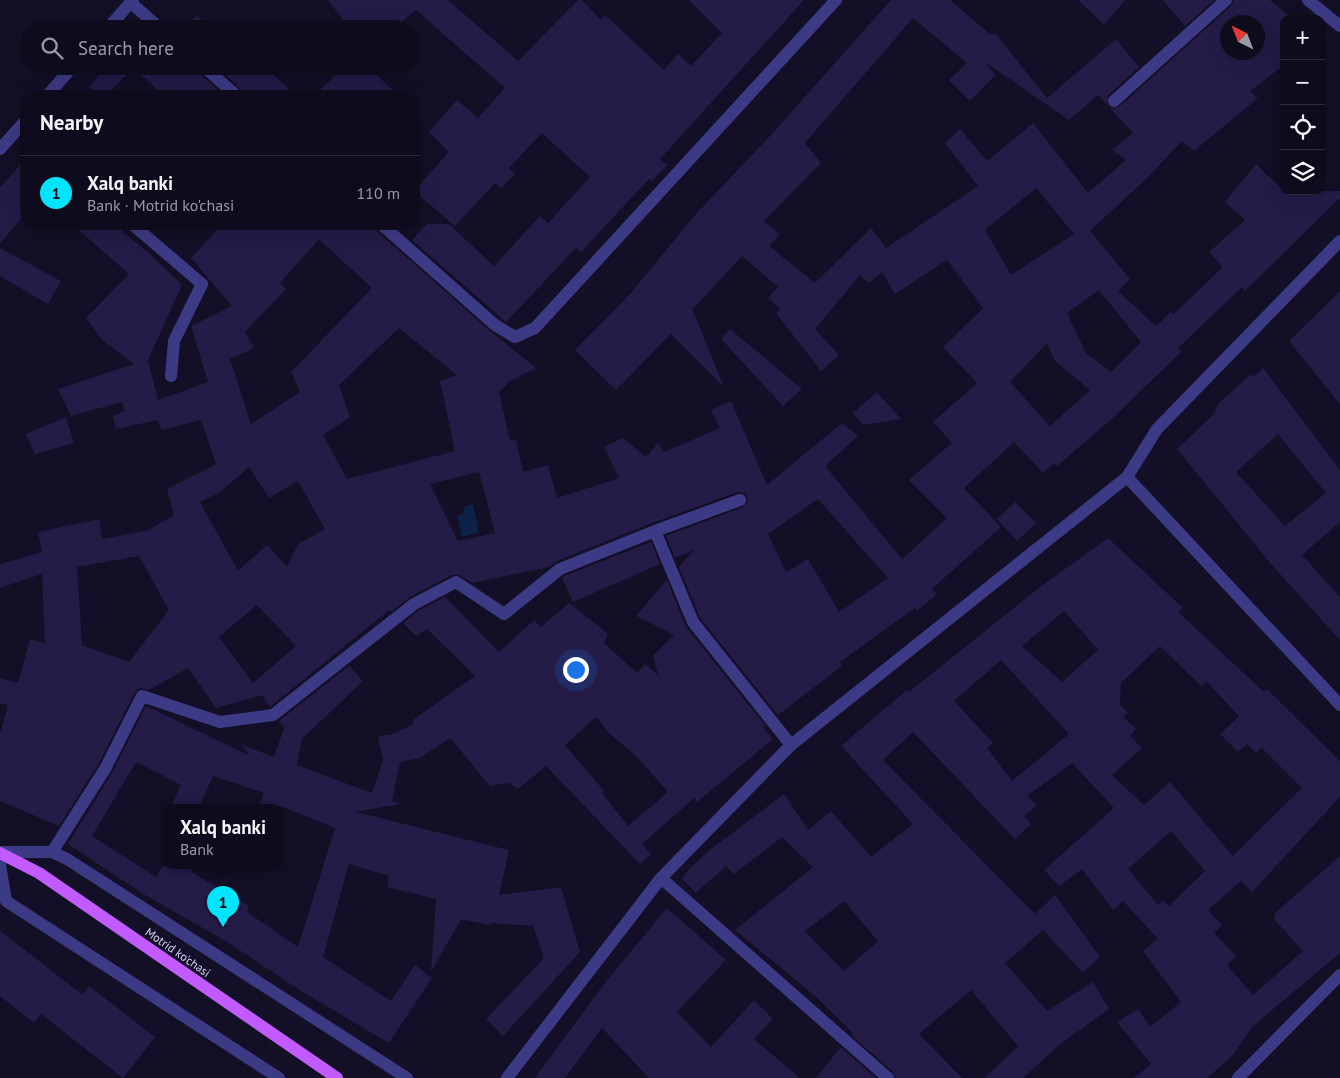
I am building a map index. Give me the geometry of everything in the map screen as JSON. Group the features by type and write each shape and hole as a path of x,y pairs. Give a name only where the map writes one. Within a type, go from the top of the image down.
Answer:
{"main road":[{"name":"Motrid ko'chasi","path":"0,853 39,872 337,1078"}],"street":[{"path":"388,230 495,325 514,337 536,328 836,0"},
{"path":"1114,101 1226,0"},
{"path":"1308,0 1340,26"},
{"path":"114,20 132,1 152,20"},
{"path":"52,90 66,75"},
{"path":"213,75 230,90"},
{"path":"0,149 20,131"},
{"path":"139,230 202,284 174,341 171,376"},
{"path":"507,1078 661,878 791,745 1127,477 1157,429 1340,242"},
{"path":"1127,477 1340,705"},
{"path":"52,852 105,769 142,696 220,722 273,715 414,604 456,582 504,614 560,569 740,500"},
{"path":"655,531 693,622 791,745"},
{"path":"0,853 52,852 67,859 408,1078"},
{"path":"0,864 3,903 280,1078"},
{"path":"661,878 888,1078"},
{"path":"1238,1078 1340,976"}],"water":[{"path":"473,504 479,532 462,537 457,516 463,514 465,506"}],"building":[{"path":"328,0 448,0 518,61 578,0 582,0 601,20 605,15 664,70 678,54 691,66 722,33 689,0 804,0 660,159 667,165 652,181 649,179 581,252 576,248 506,322 412,240 427,224 449,224 494,266 540,216 548,223 590,177 542,133 509,168 515,174 501,188 495,183 455,226 420,196 420,184 449,152 429,132 457,100 478,118 505,88 416,10 404,20 343,20"},
{"path":"891,0 950,0 991,35 995,33 1047,98 1116,39 1139,67 1108,95 1107,105 1098,95 1069,120 985,62 995,75 970,101 949,80 967,63 913,18 805,143 821,163 764,221 780,234 769,246 815,283 871,228 886,248 978,186 945,143 960,129 987,161 1033,123 1088,193 1126,160 1112,150 1133,133 1110,108 1119,107 1220,16 1220,60 1265,60 1265,15 1221,15 1231,6 1234,0 1270,0 1287,15 1280,15 1280,68 1250,91 1258,98 1194,151 1182,141 1146,179 1090,231 1130,279 1118,291 1156,326 1171,312 1174,314 1223,267 1209,252 1245,220 1225,202 1256,164 1280,187 1280,195 1325,195 1325,191 1340,191 1340,198 1245,291 1242,287 1178,348 1181,352 1116,415 1057,466 1054,463 1043,473 1014,442 964,488 1001,527 932,589 937,594 917,611 915,608 840,662 842,666 778,715 700,618 679,567 694,550 675,558 666,536 743,507 748,502 747,497 745,494 738,492 652,523 557,561 549,567 472,583 460,575 452,575 410,597 391,612 389,610 270,707 262,695 216,708 188,668 149,690 140,688 135,692 98,765 59,826 0,801 0,734 8,705 0,703 0,678 18,683 30,639 45,643 42,574 0,588 0,564 42,552 38,532 99,519 102,539 149,530 174,515 167,489 216,464 201,420 161,430 158,420 116,429 113,416 125,411 122,402 71,416 58,389 134,364 102,340 86,318 129,274 79,230 120,230 149,253 182,285 148,360 158,400 208,382 191,326 232,306 191,258 217,230 376,230 490,331 536,368 510,381 499,392 510,441 516,440 523,472 548,465 557,498 619,478 604,447 623,438 646,457 658,443 664,452 720,428 711,410 731,401 767,485 842,423 858,436 825,466 902,559 947,518 909,480 952,443 933,422 977,383 943,347 983,308 947,260 895,294 882,272 869,283 860,275 815,329 839,355 821,371 776,313 780,309 768,298 778,287 742,256 693,309 691,306 724,387 671,334 616,390 575,350 630,294 696,214 771,135","holes":["1036,188 1074,234 1011,275 985,230","319,239 372,288 291,372 300,392 251,424 230,359 254,348 245,332 286,289 280,283","1099,290 1141,342 1111,372 1086,353 1067,313","399,328 457,375 440,381 455,451 347,479 323,435 350,417 339,385","1047,343 1055,361 1090,390 1050,426 1010,382","249,467 269,498 298,481 325,529 298,544 287,567 267,545 238,571 200,502 219,493","479,472 495,533 458,541 430,484","818,499 888,578 839,612 808,559 786,572 768,534","139,556 169,610 129,662 82,645 77,567","257,605 296,646 253,683 219,637"]},
{"path":"1078,0 1125,0 1104,25"},
{"path":"1163,0 1214,0 1185,26"},
{"path":"197,15 202,20 193,20"},
{"path":"100,75 126,75 112,90 92,90 89,87"},
{"path":"141,75 201,75 218,90 158,90"},
{"path":"226,75 274,75 290,90 242,90"},
{"path":"336,75 377,75 393,90 320,90"},
{"path":"20,165 20,220 0,243 0,188"},
{"path":"0,248 61,281 48,304 0,276"},
{"path":"1340,291 1340,404 1289,341"},
{"path":"730,329 802,389 783,406 721,339"},
{"path":"1263,368 1340,470 1340,522 1302,555 1340,597 1340,640 1272,565 1177,449 1213,415 1218,404 1251,374 1254,377","holes":["1278,434 1326,493 1285,526 1236,472"]},
{"path":"877,392 901,419 863,425 853,413"},
{"path":"66,417 74,443 35,454 26,434"},
{"path":"1015,502 1036,523 1017,541 997,519"},
{"path":"1108,538 1183,608 1178,612 1264,692 1267,689 1340,761 1340,797 1252,892 1241,881 1208,910 1222,925 1214,933 1236,956 1227,965 1253,995 1303,951 1273,918 1276,915 1274,914 1340,856 1340,953 1252,1027 1233,1055 1207,1078 1134,1078 1151,1064 1117,1022 1138,1009 1150,1027 1181,1002 1143,951 1158,939 1123,901 1113,910 1082,869 1059,886 1044,870 1114,808 1072,763 1027,796 1037,805 1024,816 1031,824 1015,839 913,732 883,760 1035,914 1055,895 1100,957 1083,973 1043,930 1005,963 1047,1011 1093,982 1109,1009 1059,1045 1023,1078 985,1078 1018,1046 971,990 919,1034 962,1078 896,1078 893,1072 851,1035 853,1033 815,996 735,930 813,867 782,837 734,874 726,866 696,893 682,879 689,869 711,849 784,794 808,830 831,811 871,857 913,824 841,746 907,690 909,692 1040,587","holes":["1064,611 1098,650 1062,682 1022,646","1160,646 1201,686 1206,681 1239,716 1220,734 1238,752 1247,744 1256,753 1262,748 1302,788 1233,856 1170,782 1144,805 1112,775 1142,748 1130,736 1136,729 1123,717 1128,713 1120,705 1121,683","1001,660 1069,734 1012,781 987,748 993,743 954,701","1171,831 1205,871 1169,906 1162,900 1158,905 1128,869","844,901 878,941 844,971 805,931"]},
{"path":"651,542 660,564 573,602 562,578 564,576"},
{"path":"667,580 686,627 765,725 763,727 773,739 697,802 694,798 642,844 651,854 640,864 546,766 518,789 508,783 490,786 450,738 420,758 400,762 392,801 400,804 356,812 509,850 499,895 561,887 580,952 503,1036 486,1019 544,958 533,926 490,923 490,925 461,919 431,972 436,899 387,887 389,876 349,864 323,957 391,1001 415,965 432,978 389,1043 301,991 229,943 145,895 68,844 112,773 146,706 250,756 242,745 274,757 284,728 279,721 349,666 363,681 302,739 297,765 372,793 383,760 378,736 393,734 412,725 414,719 475,676 427,629 416,636 403,623 418,611 445,597 499,652 534,620 541,627 569,603 608,634 604,643 637,673 645,664 658,675 653,656 674,635 636,616","holes":["596,717 609,733 638,758 668,792 628,826 602,793 604,791 565,745"]},
{"path":"667,908 726,960 677,1012 711,1047 754,1000 773,1019 754,1039 800,1078 649,1078 602,1028 565,1078 535,1078 604,984"},
{"path":"0,931 83,995 89,986 155,1037 123,1078 41,1014 34,1023 0,996"},
{"path":"841,1047 876,1078 816,1078"}],"place":[{"name":"Xalq banki","path":"223,927"}]}
